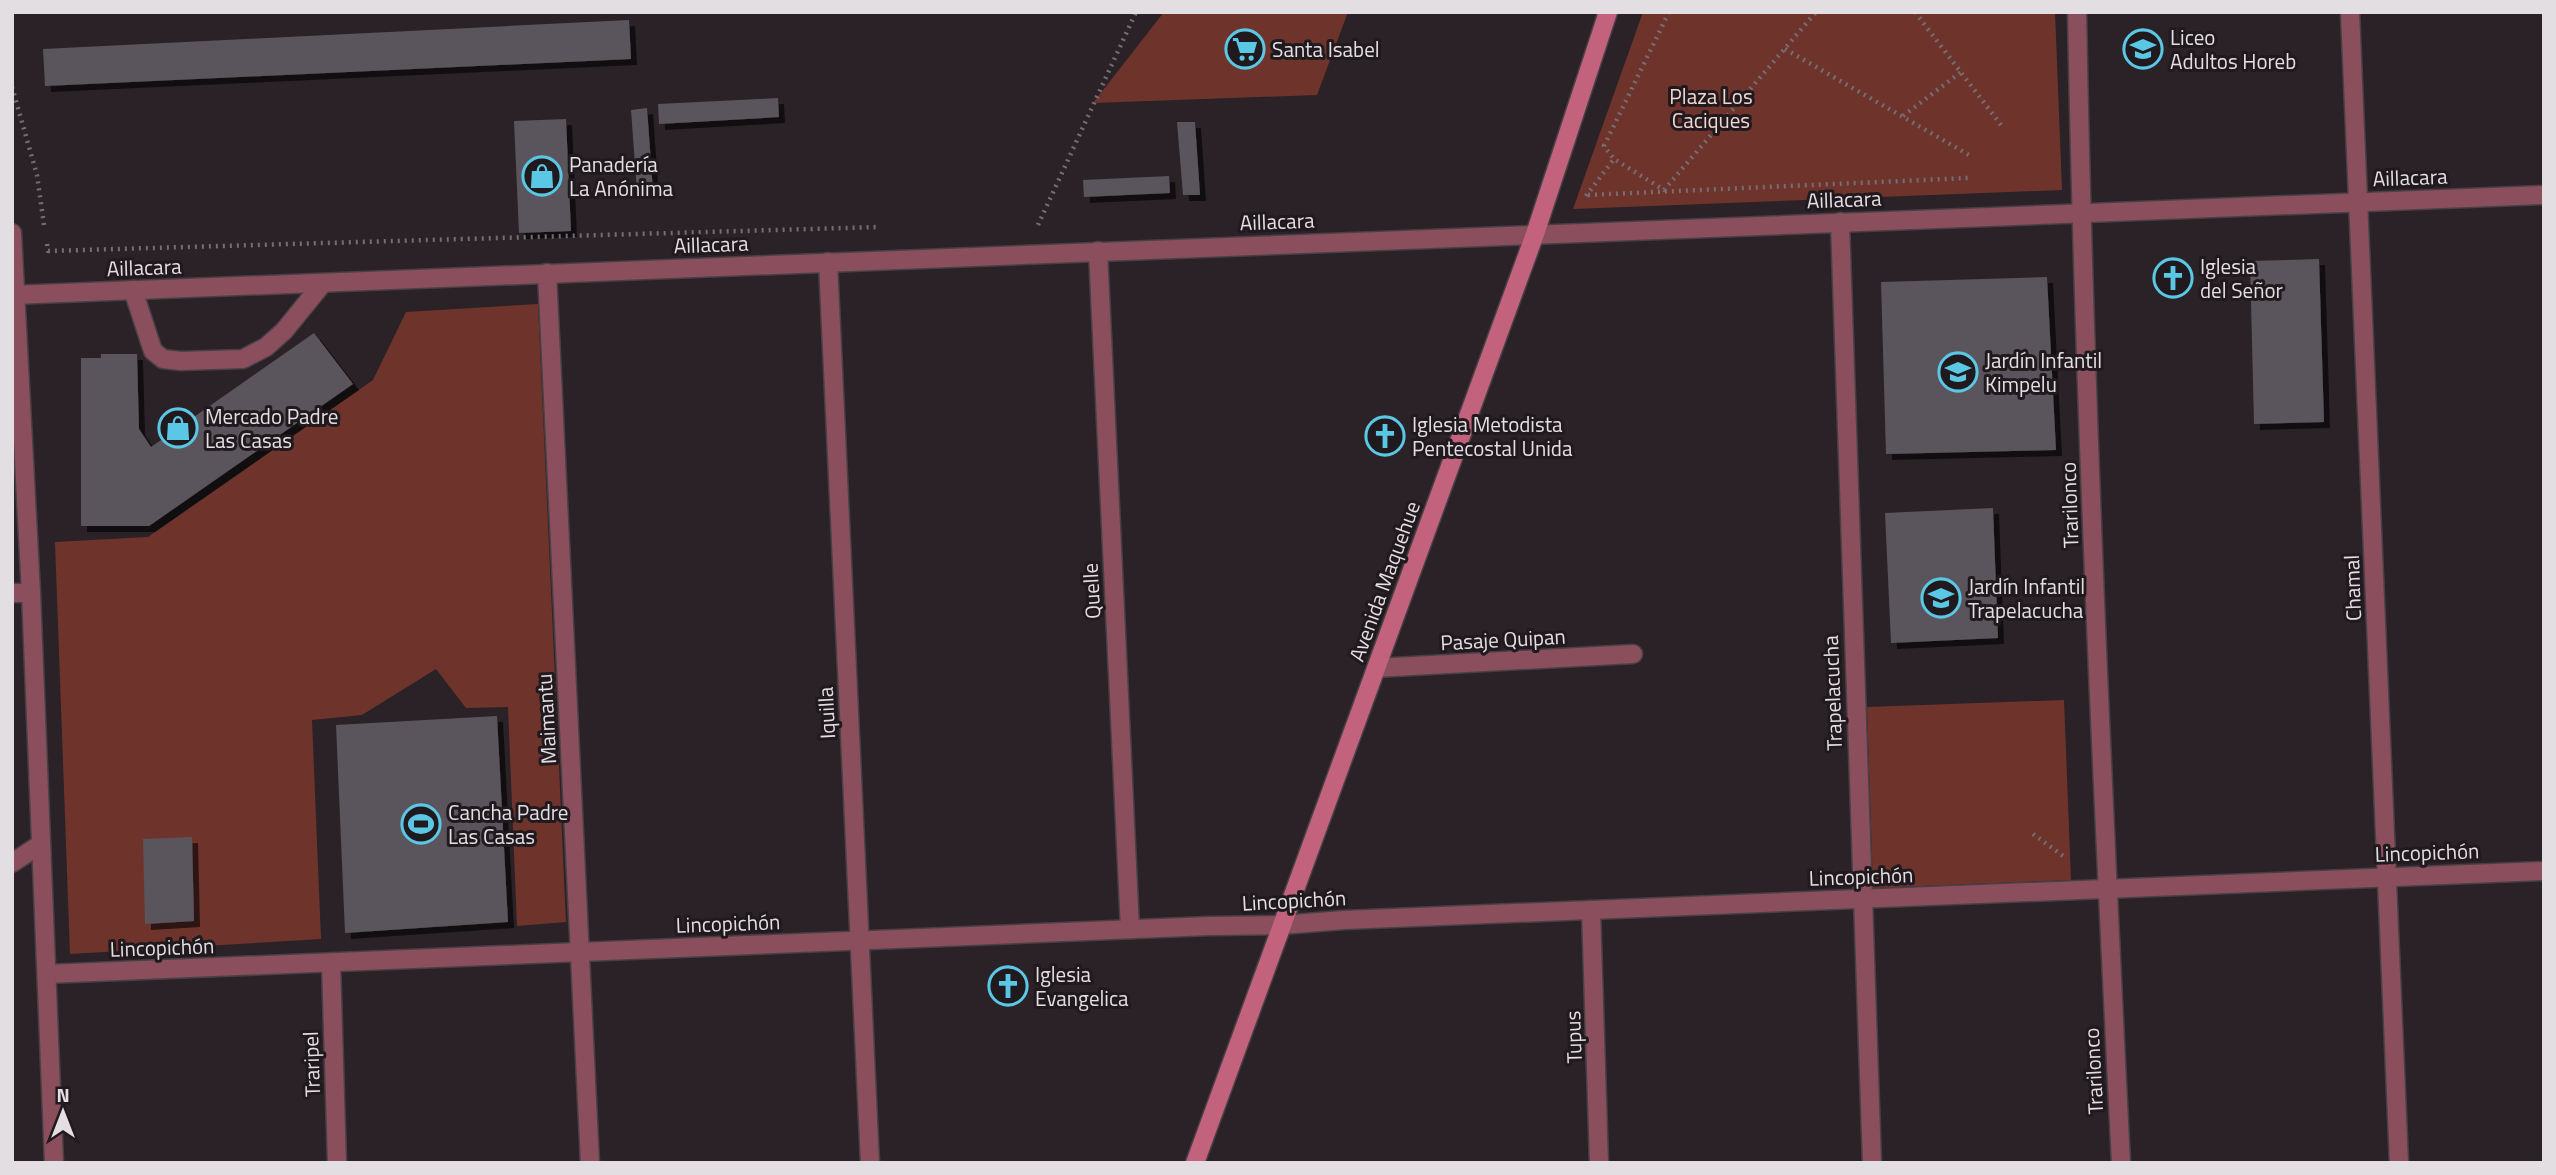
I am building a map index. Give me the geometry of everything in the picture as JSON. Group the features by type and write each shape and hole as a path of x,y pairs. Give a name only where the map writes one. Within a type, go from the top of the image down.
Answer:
{"main road":[{"name":"Avenida Maquehue","path":"1195,1163 1535,234 1608,12"}],"street":[{"name":"Trarilonco","path":"2077,12 2080,212 2107,889 2121,1163"},
{"name":"Chamal","path":"2350,12 2399,1163"},
{"name":"Aillacara","path":"14,295 2544,195"},
{"name":"Trapelacucha","path":"1840,222 1872,1163"},
{"path":"12,233 31,593 54,1163"},
{"name":"Quelle","path":"1098,251 1129,929"},
{"name":"Iquilla","path":"828,262 870,1163"},
{"name":"Maimantu","path":"547,273 590,1163"},
{"path":"133,290 152,351 163,359 243,359 266,347 284,331 323,283"},
{"path":"12,593 31,593"},
{"name":"Pasaje Quipan","path":"1376,668 1633,654"},
{"path":"12,863 41,844"},
{"name":"Lincopichón","path":"47,974 1282,925 1344,920 2544,870"},
{"name":"Tupus","path":"1591,910 1599,1163"},
{"name":"Traripel","path":"331,963 337,1163"}],"path":[{"path":"1025,254 1136,12"},
{"path":"1664,190 1614,159 1604,146 1670,12"},
{"path":"1664,190 1816,12"},
{"path":"1915,12 2001,125"},
{"path":"1785,49 1969,155"},
{"path":"1903,117 1961,72"},
{"path":"12,87 37,175 44,226"},
{"path":"1588,195 1968,178"},
{"path":"1026,222 1053,221"},
{"path":"46,239 48,251 886,226"}],"green space":[{"path":"1164,12 1348,12 1317,95 1093,103"},
{"name":"Plaza Los Caciques","path":"1643,12 2055,12 2062,190 1573,209"},
{"path":"538,304 566,922 517,926 508,707 466,708 436,669 362,715 312,720 321,939 70,954 55,542 148,537 373,380 406,312"},
{"path":"2064,700 2071,880 1873,888 1867,707"}],"building":[{"path":"629,20 631,59 45,86 43,49"},
{"path":"778,98 779,117 659,124 658,104"},
{"path":"647,108 653,191 637,192 631,110"},
{"name":"Panadería La Anónima","path":"566,119 571,231 519,233 514,121"},
{"path":"1177,122 1195,122 1200,195 1183,195"},
{"path":"1169,176 1170,193 1084,197 1083,180"},
{"path":"2319,259 2324,422 2254,424 2250,261"},
{"name":"Jardín Infantil Kimpelu","path":"2047,277 2056,450 1886,454 1881,282"},
{"path":"314,333 353,384 149,526 81,526 81,358 101,358 101,354 137,354 139,429 151,447"},
{"path":"1993,508 1998,638 1891,643 1885,513"},
{"name":"Cancha Padre Las Casas","path":"497,716 508,922 345,933 336,725"},
{"path":"192,837 194,921 145,924 143,839"}],"place":[{"name":"Santa Isabel","path":"1245,49"},
{"name":"Liceo Adultos Horeb","path":"2143,49"},
{"name":"Panadería La Anónima","path":"542,176"},
{"name":"Iglesia del Señor","path":"2173,278"},
{"name":"Jardín Infantil Kimpelu","path":"1958,372"},
{"name":"Mercado Padre Las Casas","path":"178,428"},
{"name":"Iglesia Metodista Pentecostal Unida","path":"1385,436"},
{"name":"Jardín Infantil Trapelacucha","path":"1941,598"},
{"name":"Cancha Padre Las Casas","path":"421,824"},
{"name":"Iglesia Evangelica","path":"1008,986"}]}
